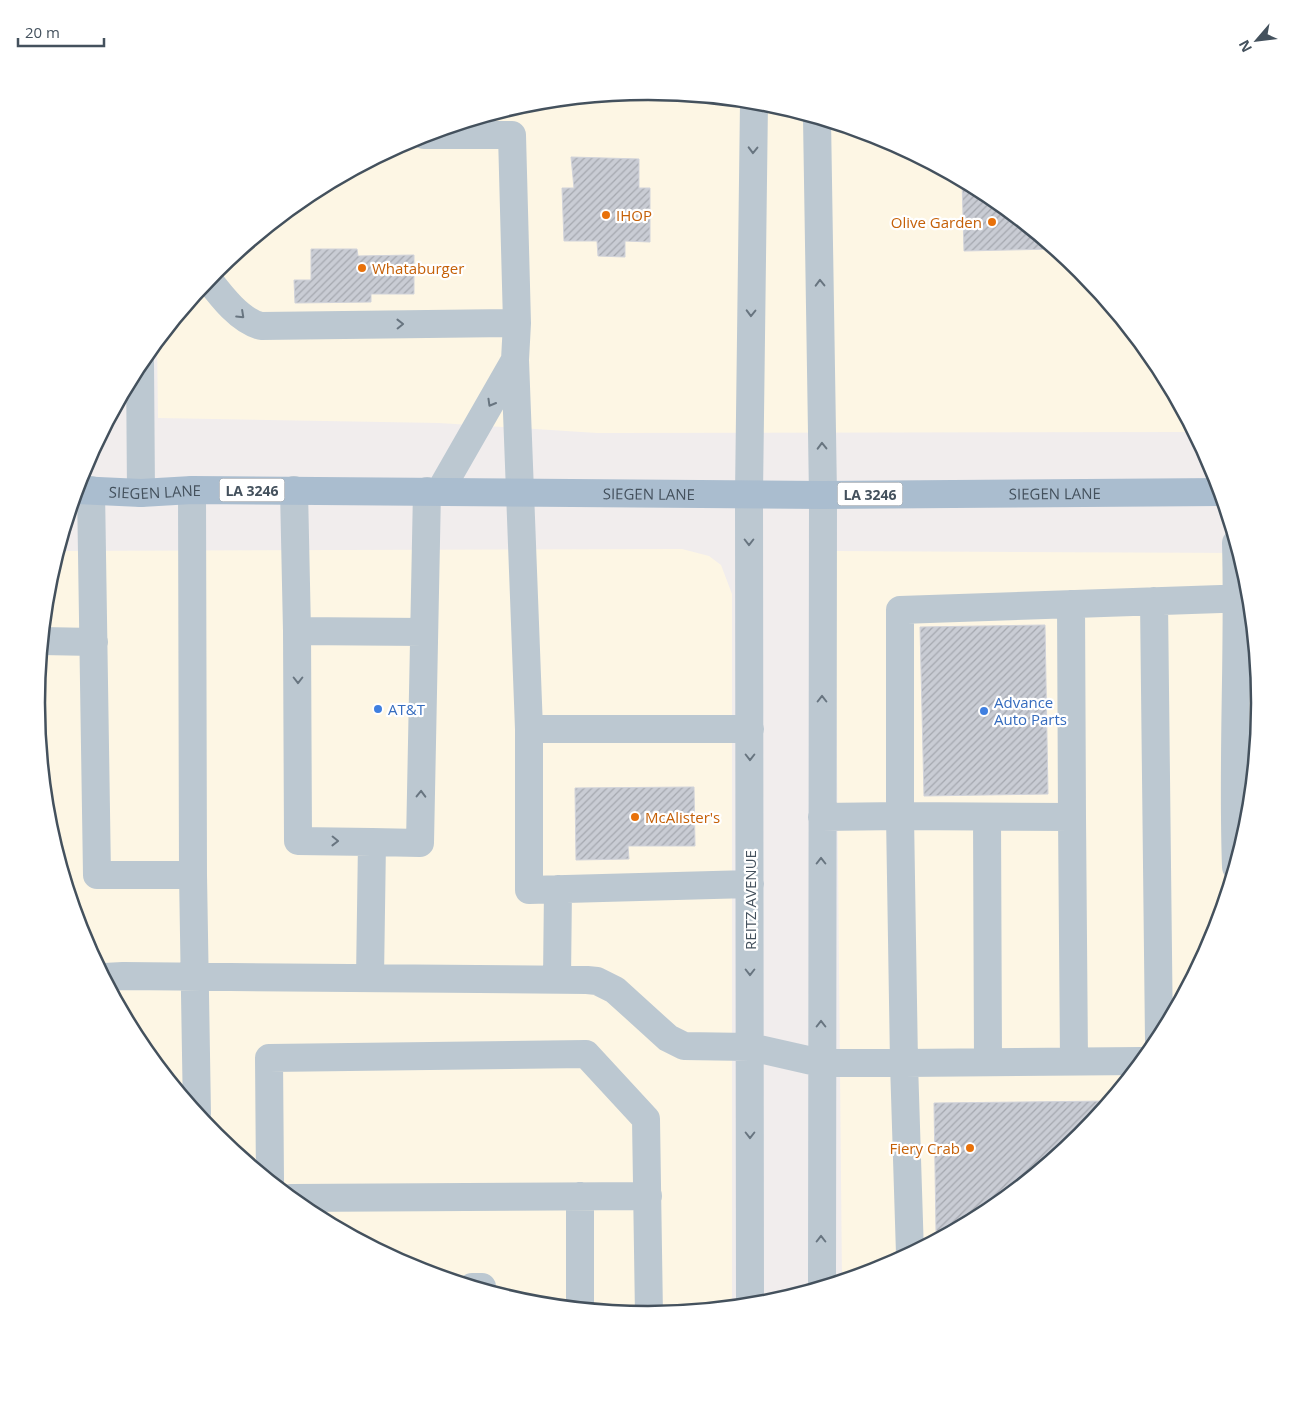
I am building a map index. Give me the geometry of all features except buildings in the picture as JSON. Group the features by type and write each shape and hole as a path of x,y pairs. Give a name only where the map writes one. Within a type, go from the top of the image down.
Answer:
{"main road":[{"name":"SIEGEN LANE","path":"85,490 140,493 192,490 294,490 823,495 1213,492"}],"street":[{"name":"REITZ AVENUE","path":"750,1298 749,494 754,110"},
{"path":"818,125 823,495 822,1281"},
{"path":"447,135 512,135 517,323 515,360 529,729 529,890 750,884"},
{"path":"214,286 243,318 251,324 261,326 517,323"},
{"path":"294,490 298,841 420,843 424,632 434,491 515,360"},
{"path":"140,379 140,493"},
{"path":"192,490 193,875 197,1103"},
{"path":"84,491 94,642 97,875 193,875"},
{"path":"910,1247 904,1063 900,816 900,610 1242,598"},
{"path":"1154,601 1159,1025"},
{"path":"1072,604 1074,1061"},
{"path":"1235,843 1233,804 1244,606"},
{"path":"297,631 424,632"},
{"path":"48,642 94,642"},
{"path":"529,729 750,729"},
{"path":"822,817 1072,817"},
{"path":"986,817 988,1062"},
{"path":"370,978 372,842"},
{"path":"557,979 558,889"},
{"path":"111,977 557,979 597,981 615,990 676,1043 692,1046 750,1046 821,1064 1134,1061"},
{"path":"270,1173 269,1058 586,1054 646,1119 649,1307"},
{"path":"580,1196 580,1303"},
{"path":"303,1198 648,1196"}],"shaded area":[{"path":"648,100 688,101 727,105 805,121 879,146 915,162 950,181 1016,225 1075,277 1127,336 1150,368 1187,432 597,433 439,423 158,418 157,354 195,306 222,277 281,225 313,202 382,162 455,132 492,121 570,105"},
{"path":"682,549 709,556 721,565 732,594 732,1301 688,1306 609,1306 531,1295 455,1275 382,1245 313,1205 251,1157 195,1101 147,1039 107,970 77,897 66,860 50,782 45,704 46,664 50,625 65,551"},
{"path":"835,551 1232,553 1247,625 1251,664 1251,743 1247,782 1231,860 1220,897 1190,970 1150,1039 1127,1071 1075,1130 1046,1157 984,1205 950,1226 915,1245 842,1275"}],"place":[{"name":"IHOP","path":"606,215"},
{"name":"Olive Garden","path":"992,222"},
{"name":"Whataburger","path":"362,268"},
{"name":"AT&T","path":"378,709"},
{"name":"Advance Auto Parts","path":"984,711"},
{"name":"McAlister's","path":"635,817"},
{"name":"Fiery Crab","path":"970,1148"}]}
